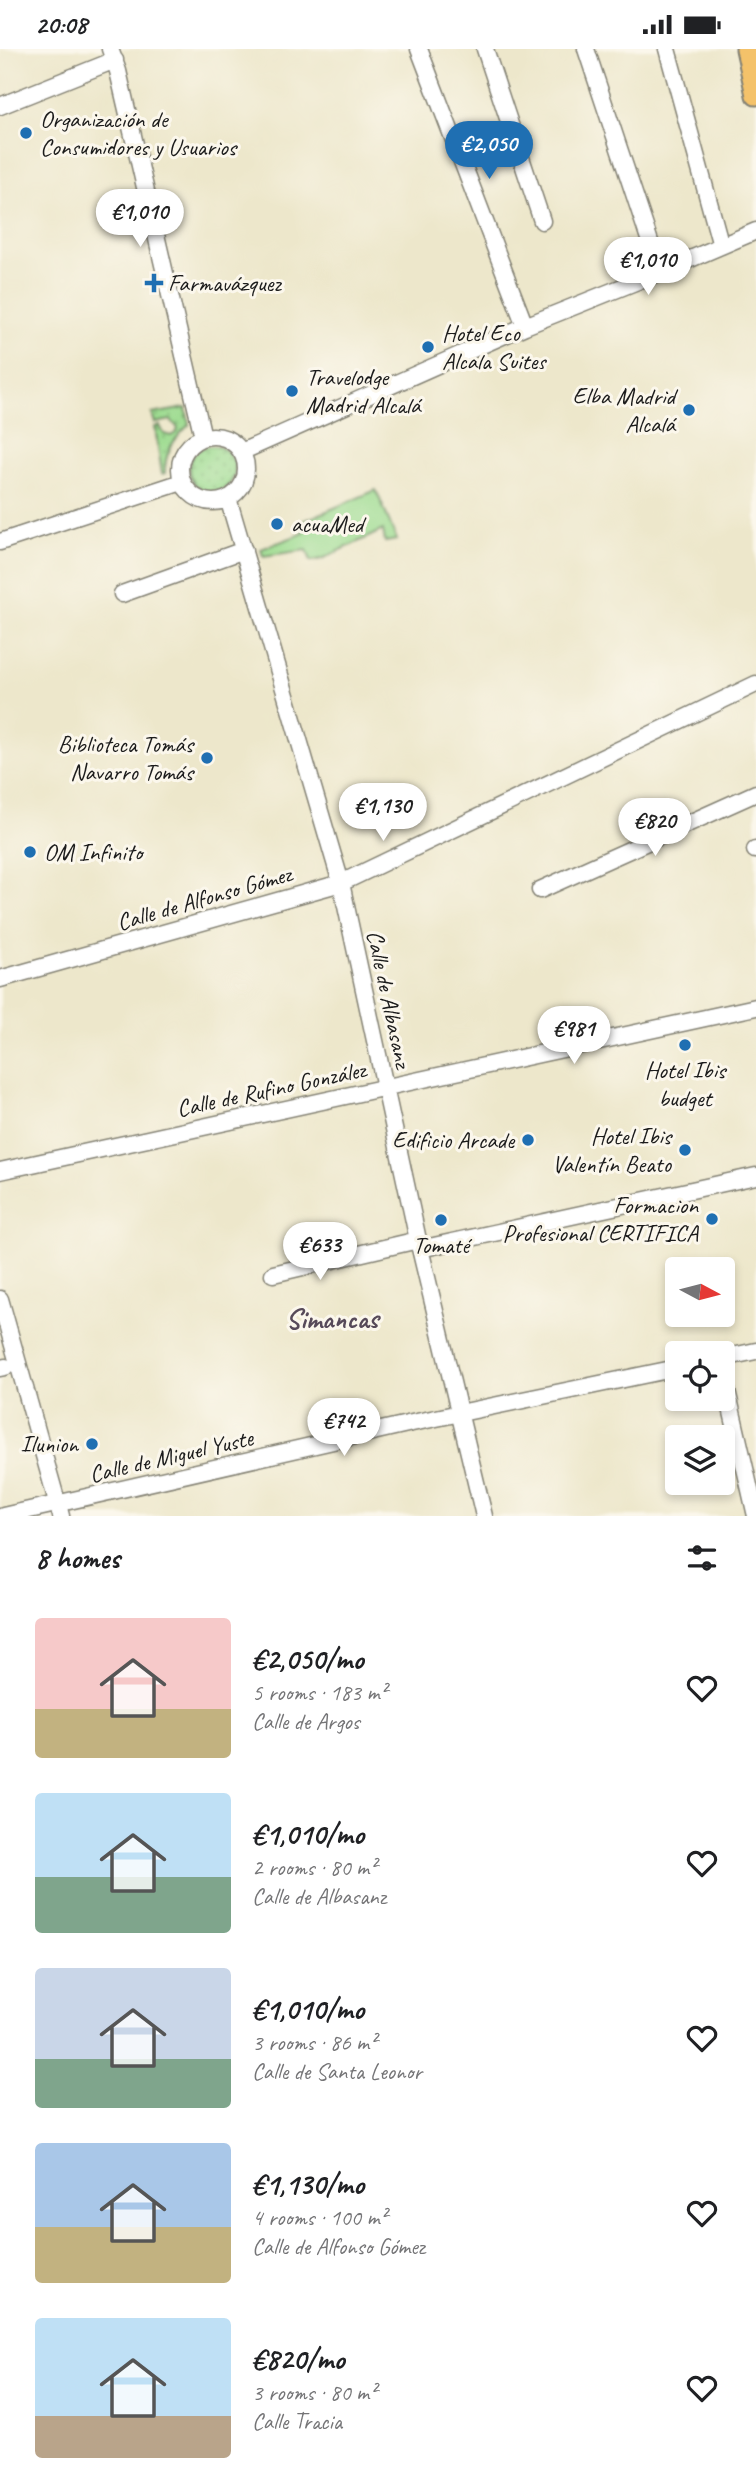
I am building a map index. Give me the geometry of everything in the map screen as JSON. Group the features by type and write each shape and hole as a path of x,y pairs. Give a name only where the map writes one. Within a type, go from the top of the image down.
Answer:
{"main road":[{"path":"746,49 756,95"}],"street":[{"path":"419,49 525,326"},
{"path":"485,49 542,221"},
{"path":"586,49 660,272"},
{"path":"667,49 721,246"},
{"path":"0,106 113,55 203,437"},
{"path":"241,452 525,326 756,230"},
{"path":"214,435 234,443 241,452 245,462 243,483 229,498 218,501 197,498 182,482 181,460 185,450 193,442 214,435"},
{"path":"0,542 182,482"},
{"name":"Calle de Albasanz","path":"229,498 341,883 419,1244 484,1516"},
{"path":"122,594 244,550"},
{"name":"Calle de Alfonso Gómez","path":"0,979 341,883 756,684"},
{"path":"540,890 756,793"},
{"name":"Calle de Rufino González","path":"0,1171 756,1007"},
{"path":"272,1274 756,1176"},
{"path":"0,1299 59,1510"},
{"path":"735,1356 756,1351"},
{"name":"Calle de Miguel Yuste","path":"3,1516 59,1510 459,1413 665,1370"},
{"path":"732,1411 756,1516"}],"green space":[{"path":"186,408 189,425 171,446 165,473 162,474 155,427 160,426 164,434 171,436 178,428 171,420 155,423 152,414"},
{"path":"212,446 228,453 235,469 228,485 212,492 196,485 189,469 196,453"},
{"path":"376,490 397,540 385,542 383,530 322,559 311,561 307,550 263,556 261,549 304,533 301,522"}],"place":[{"name":"Organización de Consumidores y Usuarios","path":"26,133"},
{"name":"Farmavázquez","path":"154,283"},
{"name":"Hotel Eco Alcala Suites","path":"428,347"},
{"name":"Travelodge Madrid Alcalá","path":"292,391"},
{"name":"Elba Madrid Alcalá","path":"689,410"},
{"name":"acuaMed","path":"277,524"},
{"name":"Biblioteca Tomás Navarro Tomás","path":"207,758"},
{"name":"OM Infinito","path":"30,852"},
{"name":"Hotel Ibis budget","path":"685,1045"},
{"name":"Edificio Arcade","path":"528,1140"},
{"name":"Hotel Ibis Valentín Beato","path":"685,1150"},
{"name":"Formacion Profesional CERTIFICA","path":"712,1219"},
{"name":"Tomaté","path":"441,1220"},
{"name":"Ilunion","path":"92,1444"}],"district":[{"name":"Simancas","path":"332,1318"}]}
